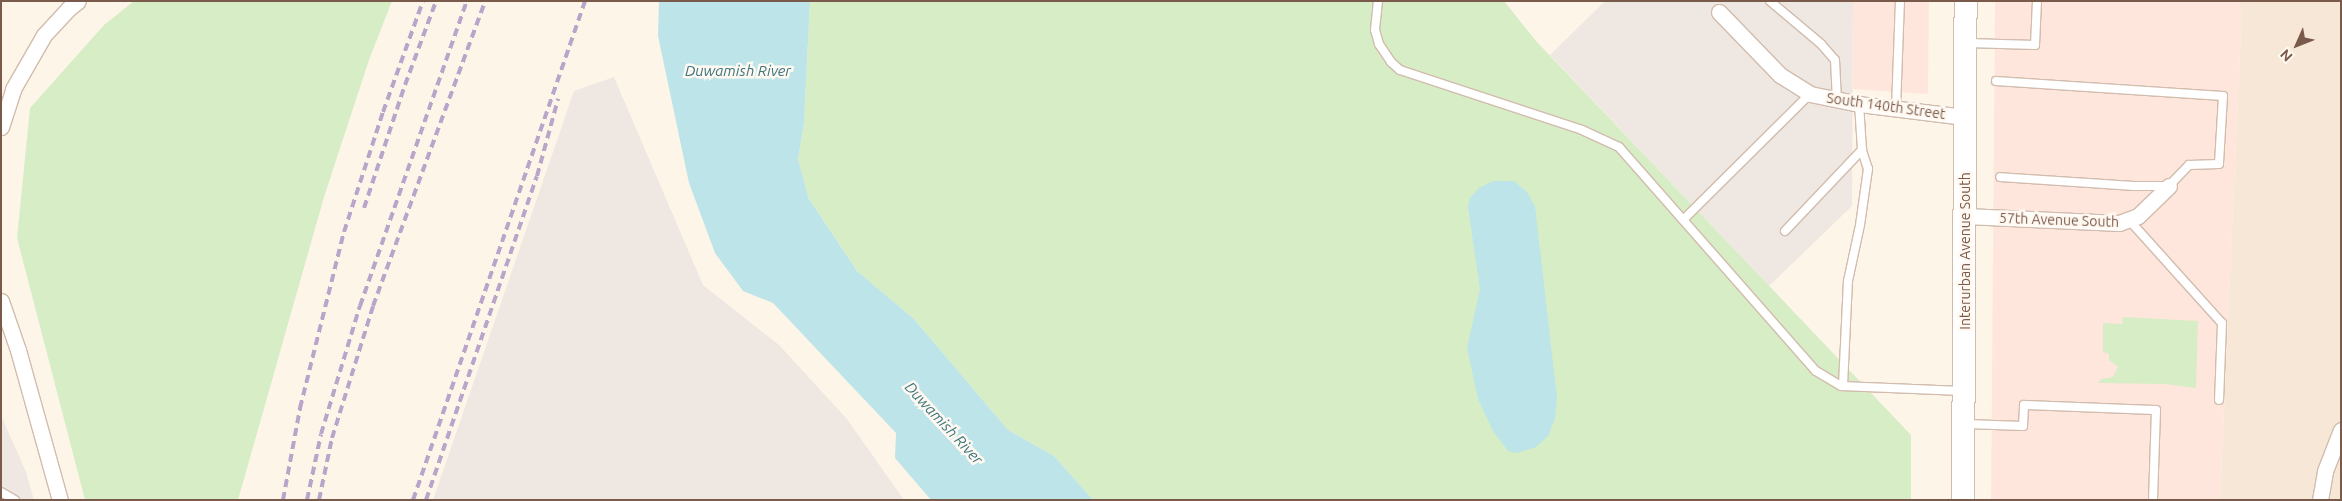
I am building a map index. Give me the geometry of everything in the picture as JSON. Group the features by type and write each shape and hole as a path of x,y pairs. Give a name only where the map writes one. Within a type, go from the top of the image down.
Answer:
{"main road":[{"name":"Interurban Avenue South","path":"1963,500 1966,1"}],"street":[{"path":"1,127 4,104 44,35 68,8 78,1"},
{"name":"South 140th Street","path":"1719,12 1780,75 1810,94 1837,101 1966,116"},
{"name":"57th Avenue South","path":"1965,216 2119,223 2130,221 2145,212 2169,186"},
{"path":"1,301 18,350 60,500"},
{"path":"2320,500 2325,471 2341,430"}],"lane":[{"path":"1378,1 1374,30 1379,44 1391,62 1400,70 1582,130 1619,147 1816,371 1844,386 1964,391"},
{"path":"1770,1 1821,44 1835,60 1837,101"},
{"path":"1896,109 1900,1"},
{"path":"1966,43 2035,45 2036,1"},
{"path":"1996,82 2223,96 2219,164 2189,164 2169,186 2134,186 2000,177"},
{"path":"1683,220 1810,94"},
{"path":"1844,386 1848,281 1860,225 1868,169 1862,150 1860,104"},
{"path":"1785,230 1862,150"},
{"path":"2130,221 2222,323 2219,400"},
{"path":"1964,424 2023,426 2024,405 2156,410 2153,500"},
{"path":"1,492 15,500"}],"shaded area":[{"path":"1605,1 1853,1 1852,206 1769,286 1550,55"},
{"path":"1853,1 1929,1 1928,94 1853,89"},
{"path":"1995,1 2238,1 2242,7 2220,500 1991,500"},
{"path":"2238,1 2341,1 2341,500 2220,500 2242,8"},
{"path":"614,77 703,285 779,345 847,419 904,500 433,500 574,91"},
{"path":"1,415 26,472 34,500 1,500"}],"green space":[{"path":"134,1 392,1 369,60 324,197 238,500 85,500 17,238 30,108 104,25"},
{"path":"810,1 1504,1 1536,41 1911,435 1911,500 1093,500 1054,456 1008,430 914,319 857,271 809,199 798,159 804,123"},
{"path":"2123,317 2198,321 2196,388 2164,384 2098,383 2101,379 2113,377 2118,367 2109,360 2109,354 2103,352 2103,323 2122,324"}],"water":[{"name":"Duwamish River","path":"659,1 810,1 804,123 798,159 809,199 857,271 914,319 1008,430 1054,456 1093,500 931,500 895,458 896,433 773,303 743,291 715,253 689,183 658,36"},
{"path":"1493,181 1514,181 1527,192 1535,206 1557,398 1555,419 1548,436 1536,447 1517,453 1508,451 1493,431 1478,399 1467,348 1480,289 1468,207 1470,198 1479,188"}],"railway":[{"path":"283,500 300,408 344,232 383,112 423,1"},
{"path":"364,208 405,85 436,1"},
{"path":"307,500 321,434 360,306 467,1"},
{"path":"319,500 332,438 373,306 485,1"},
{"path":"413,500 585,1"},
{"path":"426,500 537,176 558,99"}]}
